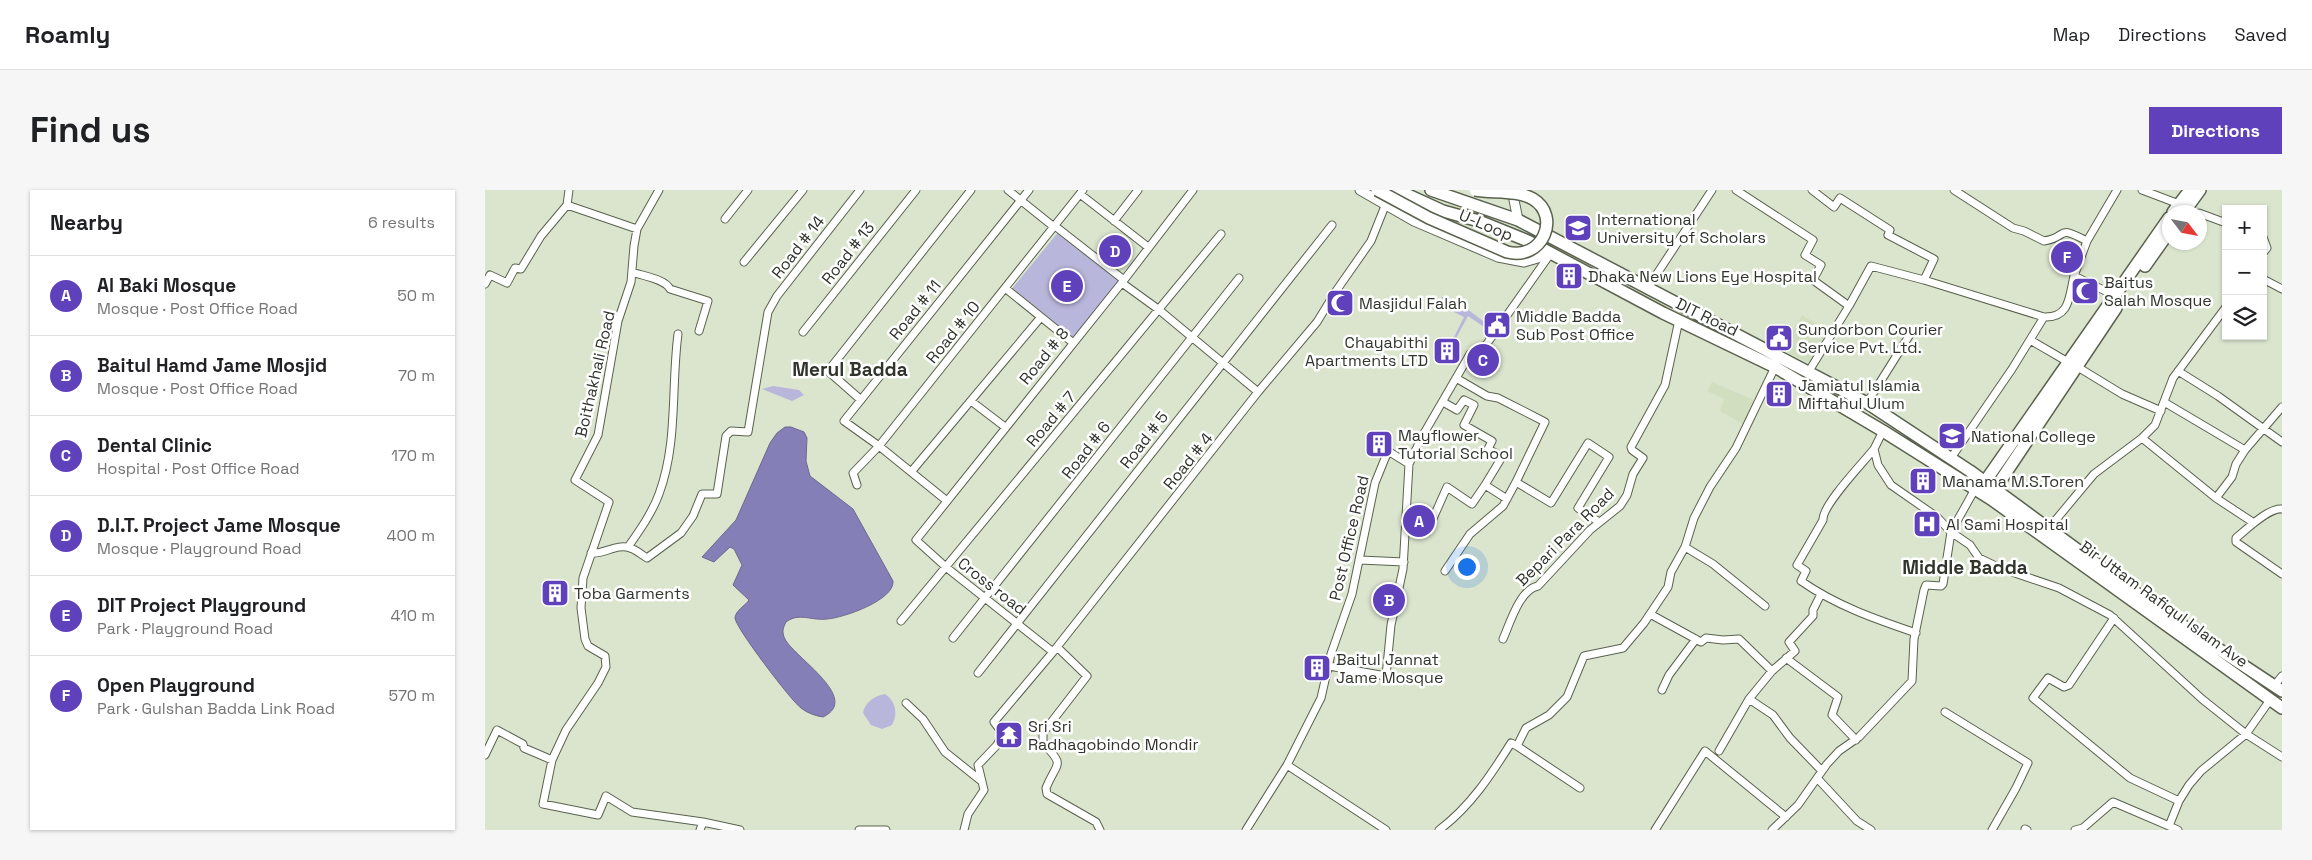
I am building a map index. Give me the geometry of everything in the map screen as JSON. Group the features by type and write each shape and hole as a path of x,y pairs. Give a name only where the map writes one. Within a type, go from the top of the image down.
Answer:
{"main road":[{"name":"U-Loop","path":"1377,190 1429,218 1507,252 1514,254 1527,253 1539,245 1546,226 1544,213 1538,203 1532,198 1522,195 1475,190"},
{"name":"DIT Road","path":"1397,190 1443,211 1509,232 1609,285 1775,367 1993,494"},
{"name":"DIT Road","path":"1431,190 1518,220 1647,289 1809,371 1867,403 1951,458 1980,486"},
{"path":"2183,205 2189,190"},
{"path":"2185,205 2200,190"},
{"path":"2162,228 2072,364 1993,494 2049,528 2158,610 2278,689"},
{"path":"1980,486 2162,242"},
{"path":"1885,432 1893,420"},
{"name":"Bir Uttam Rafiqul Islam Ave","path":"1993,494 2282,708"}],"street":[{"path":"485,284 490,275 507,283 515,268 521,269 541,236 567,205 569,190"},
{"path":"567,205 637,229 659,190"},
{"path":"725,219 748,190"},
{"path":"744,262 803,190"},
{"name":"Road # 14","path":"628,547 647,558 653,555 681,533 693,516 702,494 717,494 726,436 731,431 748,432 768,312 777,296 861,190"},
{"name":"Road # 13","path":"803,332 916,190"},
{"path":"861,400 828,371 971,190"},
{"path":"1008,190 1158,309 1258,392"},
{"name":"Road # 11","path":"879,446 844,421 1029,190"},
{"path":"1114,221 1138,190"},
{"name":"Road # 8","path":"916,540 1123,282 1193,190"},
{"path":"1360,190 1385,206 1443,234 1499,257 1524,262 1549,252"},
{"path":"1513,190 1518,220"},
{"path":"1647,289 1712,190"},
{"path":"1736,190 1813,240 1805,255 1821,265 1813,280 1849,306"},
{"path":"1811,190 1834,207 1840,198 1890,230 1889,235 1934,259 1924,280"},
{"path":"1954,190 2013,228 2024,231 2044,242 2063,231 2087,241"},
{"path":"1809,371 1871,266 1924,280 2044,317 2055,318 2067,305 2074,276 2087,241 2117,190"},
{"path":"2142,190 2173,205"},
{"path":"1082,192 1114,221 1148,247"},
{"name":"Road # 10","path":"879,446 1082,192"},
{"name":"Road # 4","path":"980,780 978,765 997,745 1003,734 994,722 1055,649 1258,392 1317,322 1336,290 1371,241 1385,206"},
{"path":"2207,216 2222,222"},
{"name":"Road # 5","path":"978,673 1332,225"},
{"name":"Boithakhali Road","path":"637,229 631,282 618,322 599,435 575,480 609,502 583,578 581,608 585,639 589,646 605,656 605,668 598,683 566,730 552,760 543,804 598,814 606,796 632,812 703,822"},
{"name":"Road # 7","path":"901,621 947,568 1221,234"},
{"path":"1329,666 1386,676 1391,625 1404,562 1409,464 1423,435 1470,354 1486,345 1549,252"},
{"path":"632,272 662,282 668,285 670,289 708,301 699,331"},
{"path":"2074,276 2116,296"},
{"name":"Road # 6","path":"953,638 1239,278"},
{"path":"2267,282 2282,289"},
{"path":"1005,288 1073,342"},
{"path":"2049,528 2094,474 2142,438 2155,425 2178,371 2222,312"},
{"path":"911,472 1041,317"},
{"path":"1951,458 2044,317"},
{"name":"Bepari Para Road","path":"1503,639 1518,603 1533,587 1538,586 1568,552 1599,522 1620,506 1627,495 1633,474 1643,460 1631,447 1665,385 1679,320"},
{"path":"591,553 599,554 609,550 628,547 649,516 659,494 671,442 674,362 679,334"},
{"path":"1867,403 1909,336"},
{"path":"2030,340 2123,394 2161,411"},
{"path":"1517,746 1526,728 1549,715 1567,697 1584,656 1623,648 1650,614 1668,587 1671,572 1685,548 1695,518 1710,486 1736,448 1775,367"},
{"path":"2178,371 2282,442"},
{"path":"1445,571 1470,534 1503,506 1545,422 1498,398 1487,396 1457,378"},
{"path":"1406,528 1427,532 1447,487 1473,504 1502,457 1488,449 1492,442 1464,425 1474,407 1473,404 1464,400 1457,410 1443,402"},
{"path":"971,401 1005,428"},
{"path":"2164,402 2245,450"},
{"path":"2216,498 2232,477 2245,450 2282,407"},
{"path":"1885,432 1874,449 1829,501 1823,520 1797,564 1807,571 1801,581 1821,594 1845,607 1915,633"},
{"path":"2142,438 2216,498 2254,523"},
{"path":"1516,482 1551,503 1589,443 1609,457 1578,508 1599,522"},
{"path":"857,485 853,473 879,446 947,501"},
{"path":"1874,449 1878,465 1891,485 1937,517 1951,532 1970,545 1975,554 1986,562 2059,588 2114,618 2202,699 2246,734 2282,757"},
{"name":"Post Office Road","path":"1245,830 1287,765 1321,698 1352,594 1375,483 1388,451 1409,464"},
{"path":"1485,485 1507,499"},
{"path":"1772,830 1799,805 1822,771 1839,751 1856,740 1912,681 1915,633 1925,587 1929,585 1941,586 1945,579 1951,532 1980,486"},
{"path":"2282,509 2273,510 2254,523 2237,538 2236,542 2282,574"},
{"name":"Cross road","path":"916,540 947,568 1055,649 1087,676 1043,733 1043,743 1058,759 1058,764 1046,788 1047,794 1096,822 1099,830"},
{"path":"1685,548 1713,564 1765,606"},
{"path":"1360,560 1404,562"},
{"path":"1719,751 1749,699 1772,671 1795,650 1789,642 1813,616 1813,610 1821,594"},
{"path":"1650,614 1701,642 1706,638 1739,639 1772,671"},
{"path":"2114,618 2069,686 2064,687 2048,678 2033,698 2130,778 2179,801"},
{"path":"1662,690 1669,675 1696,640"},
{"path":"1787,658 1839,696 1832,715 1856,740"},
{"path":"2278,689 2282,676"},
{"path":"1749,699 1773,715 1789,738 1822,771"},
{"path":"2169,826 2179,801 2201,771 2246,734 2270,700"},
{"path":"906,704 928,725 945,752 980,780 984,790 969,814 964,830"},
{"path":"1945,712 1990,742 2025,760 2028,766 1992,830"},
{"path":"485,755 497,730 523,744 524,748 552,760"},
{"path":"1439,830 1472,799 1495,770 1511,743 1580,788"},
{"path":"1655,830 1705,751 1786,817"},
{"path":"1287,765 1386,830"},
{"path":"1817,778 1857,820 1871,830"},
{"path":"2075,830 2083,828 2113,802 2178,830"},
{"path":"700,830 703,822 740,830"},
{"path":"859,830 886,830"}],"shaded area":[{"path":"1060,230 1124,282 1074,343 1010,291"},
{"path":"2061,247 2078,254 2073,270 2055,259"},
{"path":"1442,297 1459,303 1495,330 1493,333 1468,316 1454,342 1452,341 1464,317 1454,312 1455,309 1440,303"},
{"path":"1802,315 1832,333 1810,364 1781,349"},
{"path":"1712,382 1754,400 1744,425 1720,411 1724,399 1707,391"},
{"path":"773,386 799,390 804,395 792,401 762,389"},
{"path":"785,427 791,427 804,432 807,438 806,461 810,476 853,509 893,581 886,595 855,612 835,618 801,617 786,622 783,633 789,645 821,677 830,688 835,699 833,709 823,717 806,711 796,703 765,664 737,624 735,615 749,600 733,585 742,565 734,549 730,547 714,562 702,557 736,520 770,443 777,433"},
{"path":"885,694 894,704 895,716 892,725 882,729 871,725 863,713 871,700"}],"place":[{"name":"International University of Scholars","path":"1578,228"},
{"name":"D.I.T. Project Jame Mosque","path":"1115,251"},
{"name":"Open Playground","path":"2067,257"},
{"name":"Dhaka New Lions Eye Hospital","path":"1569,276"},
{"name":"DIT Project Playground","path":"1067,286"},
{"name":"Baitus Salah Mosque","path":"2085,291"},
{"name":"Masjidul Falah","path":"1340,303"},
{"name":"Middle Badda Sub Post Office","path":"1497,325"},
{"name":"Sundorbon Courier Service Pvt. Ltd.","path":"1779,338"},
{"name":"Chayabithi Apartments LTD","path":"1447,351"},
{"name":"Dental Clinic","path":"1483,360"},
{"name":"Jamiatul Islamia Miftahul Ulum","path":"1779,394"},
{"name":"National College","path":"1952,436"},
{"name":"Mayflower Tutorial School","path":"1379,444"},
{"name":"Manama M.S.Toren","path":"1923,481"},
{"name":"Al Baki Mosque","path":"1419,521"},
{"name":"Al Sami Hospital","path":"1927,524"},
{"name":"Toba Garments","path":"555,593"},
{"name":"Baitul Hamd Jame Mosjid","path":"1389,600"},
{"name":"Baitul Jannat Jame Mosque","path":"1317,668"},
{"name":"Sri Sri Radhagobindo Mondir","path":"1009,735"}],"district":[{"name":"Merul Badda","path":"850,369"},
{"name":"Middle Badda","path":"1965,567"}]}
